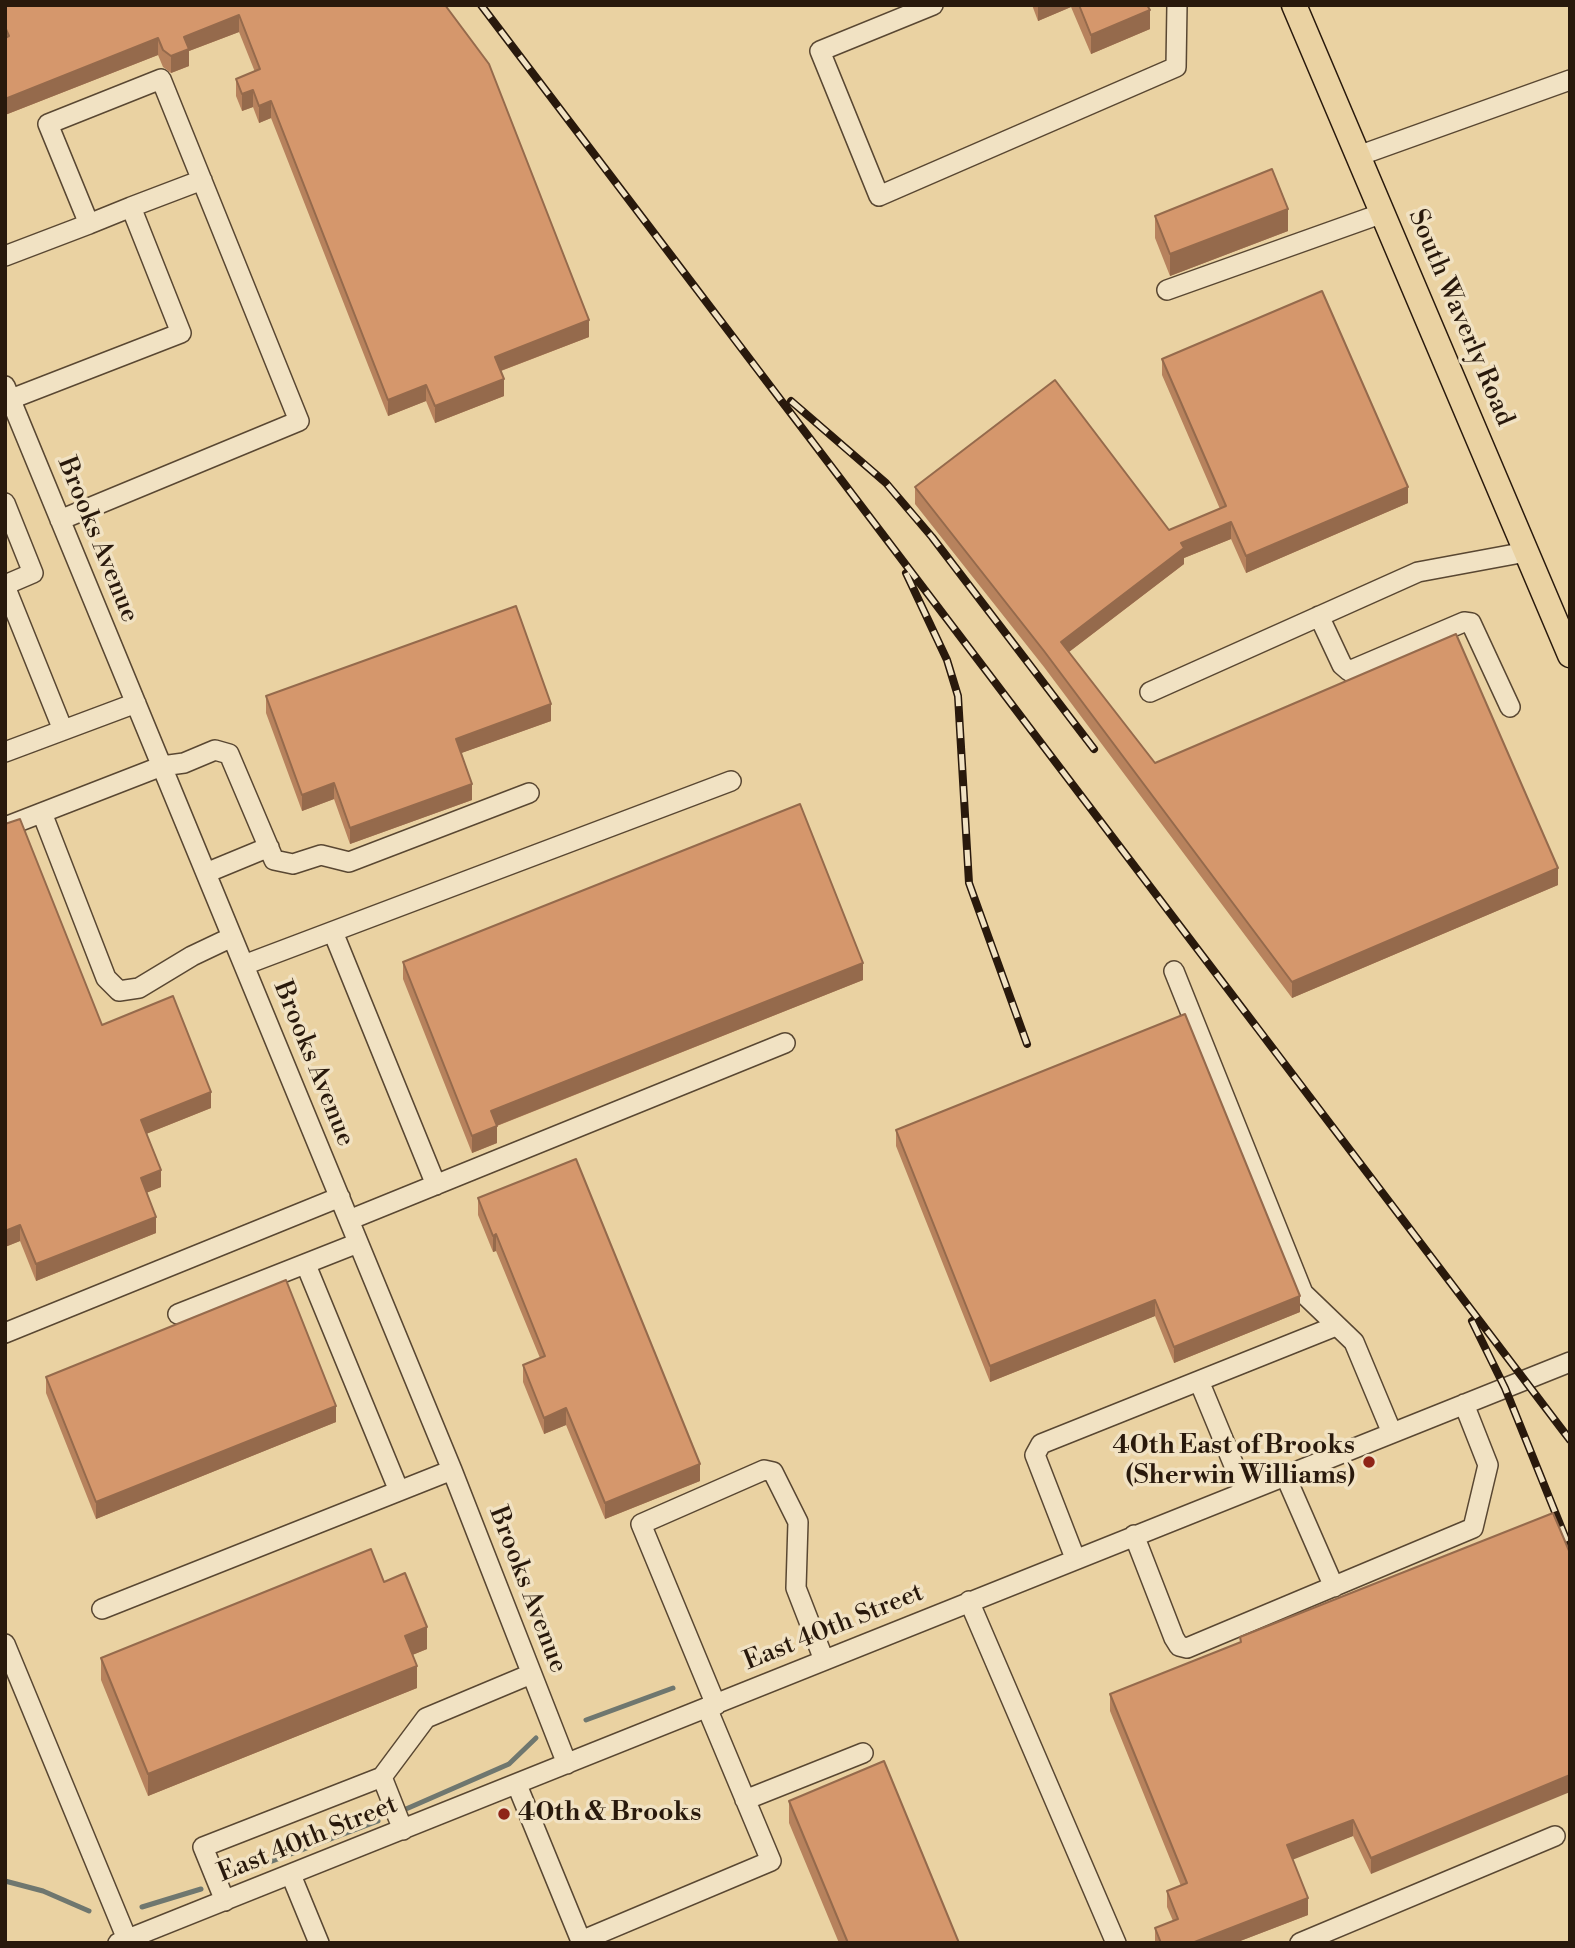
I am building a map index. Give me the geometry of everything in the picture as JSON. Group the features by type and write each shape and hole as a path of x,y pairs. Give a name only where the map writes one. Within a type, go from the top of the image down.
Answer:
{"main road":[{"name":"South Waverly Road","path":"1294,5 1570,654"}],"street":[{"path":"933,5 820,51 879,196 1176,67 1177,5"},
{"path":"60,520 299,421 161,79 48,124 89,224"},
{"path":"1358,156 1570,80"},
{"path":"5,256 202,180"},
{"path":"8,393 181,333 131,207"},
{"path":"1167,290 1383,213"},
{"name":"Brooks Avenue","path":"8,393 452,1470 567,1764"},
{"path":"5,503 33,573 5,585 63,730"},
{"path":"1150,692 1418,572 1526,552"},
{"path":"1319,616 1342,666 1349,671 1464,622 1471,623 1510,707"},
{"path":"5,752 136,703"},
{"path":"5,827 162,766 184,763 215,750 229,754 274,860 293,864 321,855 349,862 529,793"},
{"path":"244,965 731,781"},
{"path":"42,813 106,978 119,991 139,988 192,956 232,937"},
{"path":"206,873 269,848"},
{"path":"333,932 436,1185"},
{"path":"1174,971 1303,1293 1354,1342 1392,1433"},
{"path":"349,1220 785,1043"},
{"path":"5,1333 340,1197"},
{"path":"178,1314 358,1243"},
{"path":"306,1265 399,1490"},
{"path":"1075,1558 1035,1455 1037,1448 1336,1326"},
{"name":"East 40th Street","path":"123,1941 1570,1362"},
{"path":"1199,1381 1245,1492"},
{"path":"1134,1535 1179,1646 1187,1648 1474,1528 1489,1465 1464,1404"},
{"path":"102,1609 452,1470"},
{"path":"517,1784 581,1941 771,1861 745,1800 641,1524 764,1470 773,1472 798,1522 796,1588 824,1660"},
{"path":"1285,1475 1334,1587"},
{"path":"970,1601 1116,1943"},
{"path":"5,1644 123,1941"},
{"path":"225,1901 203,1847 382,1777 426,1718 531,1674"},
{"path":"745,1800 863,1753"},
{"path":"382,1777 403,1830"},
{"path":"1300,1943 1555,1836"},
{"path":"291,1875 318,1943"}],"building":[{"path":"5,5 445,5 489,64 589,320 495,357 504,379 435,406 426,385 388,400 271,101 259,106 253,90 242,94 236,79 260,69 239,15 184,37 189,49 171,56 163,50 158,38 5,99 5,38 9,36 5,27"},
{"path":"1079,5 1147,5 1150,10 1091,35"},
{"path":"1272,169 1288,209 1170,254 1155,216"},
{"path":"1322,291 1408,487 1246,556 1231,522 1181,543 1184,548 1061,642 1155,763 1456,634 1558,868 1292,982 1044,651 915,487 1055,380 1169,530 1226,506 1162,359"},
{"path":"516,606 551,704 456,739 472,784 350,828 334,783 302,795 266,696"},
{"path":"800,804 863,963 491,1111 497,1126 472,1136 403,962"},
{"path":"20,819 102,1025 173,996 211,1092 141,1120 161,1170 141,1178 156,1217 36,1264 20,1225 5,1231 5,824"},
{"path":"1185,1014 1300,1296 1174,1347 1155,1300 990,1366 896,1130"},
{"path":"576,1159 700,1464 605,1503 566,1408 544,1418 523,1365 545,1356 496,1234 493,1236 478,1198"},
{"path":"286,1280 336,1406 96,1502 46,1377"},
{"path":"1553,1513 1570,1553 1570,1775 1371,1858 1353,1820 1287,1845 1308,1898 1192,1943 1161,1943 1155,1928 1178,1919 1167,1891 1187,1883 1110,1694 1241,1642 1240,1637"},
{"path":"371,1549 384,1582 405,1573 427,1627 405,1636 417,1666 148,1774 101,1658"},
{"path":"884,1761 959,1943 848,1943 789,1801"}],"waterway":[{"path":"586,1720 673,1688"},
{"path":"406,1809 509,1764 536,1738"},
{"path":"230,1877 378,1821"},
{"path":"5,1881 43,1891 89,1911"},
{"path":"142,1907 201,1889"}],"railway":[{"path":"481,5 1570,1440"},
{"path":"791,401 886,483 932,537 1094,749"},
{"path":"906,573 947,660 958,696 969,883 1027,1044"},
{"path":"1472,1321 1505,1388 1570,1549"}],"place":[{"name":"40th East of Brooks (Sherwin Williams)","path":"1369,1462"},
{"name":"40th & Brooks","path":"504,1814"}]}
